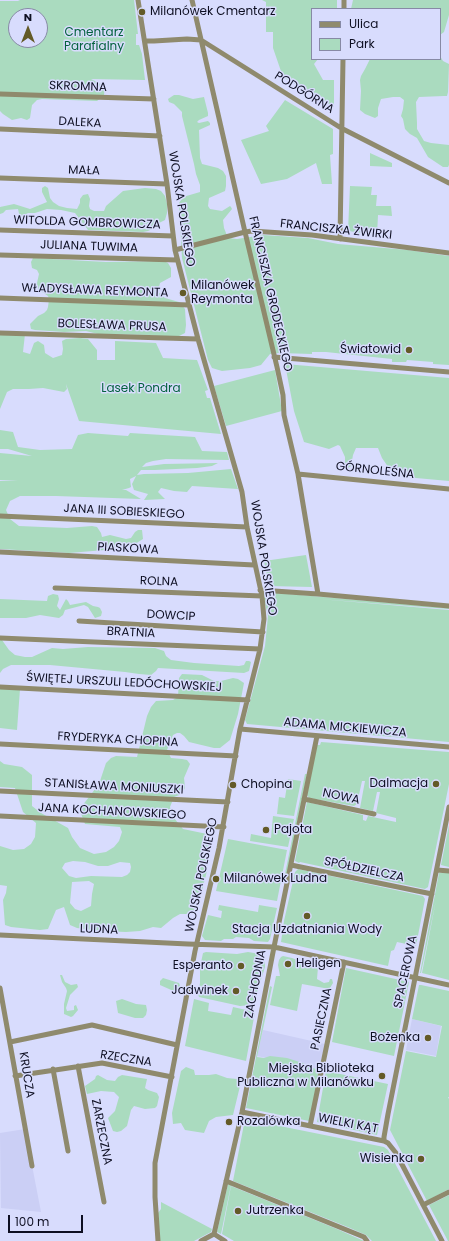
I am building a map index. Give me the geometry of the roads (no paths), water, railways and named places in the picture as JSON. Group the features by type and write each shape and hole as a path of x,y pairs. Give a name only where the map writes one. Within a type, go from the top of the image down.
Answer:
{"street":[{"name":"WOJSKA POLSKIEGO","path":"138,0 168,184 177,260 198,339 240,483 254,565 262,596 264,619 260,649 240,729 224,827 197,944 155,1163 155,1196 158,1241"},
{"name":"FRANCISZKA GRODECKIEGO","path":"192,0 283,395 284,415 298,474 318,594"},
{"path":"145,41 154,42 188,39 201,40"},
{"name":"PODGÓRNA","path":"201,40 341,128 449,183"},
{"path":"340,239 343,60"},
{"name":"SKROMNA","path":"0,94 154,99"},
{"name":"DALEKA","path":"0,129 160,136"},
{"name":"MAŁA","path":"0,178 168,184"},
{"name":"WITOLDA GOMBROWICZA","path":"0,230 173,236"},
{"name":"FRANCISZKA ŻWIRKI","path":"175,250 252,231 340,239 449,253"},
{"name":"JULIANA TUWIMA","path":"0,254 177,260"},
{"name":"WŁADYSŁAWA REYMONTA","path":"0,298 189,305"},
{"name":"BOLESŁAWA PRUSA","path":"0,333 198,339"},
{"path":"274,357 449,372"},
{"name":"GÓRNOLEŚNA","path":"298,474 449,489"},
{"name":"JANA III SOBIESKIEGO","path":"0,516 247,527"},
{"name":"PIASKOWA","path":"0,552 254,565"},
{"name":"ROLNA","path":"55,588 262,596"},
{"path":"260,590 449,606"},
{"name":"DOWCIP","path":"79,621 263,632"},
{"name":"BRATNIA","path":"0,638 260,649"},
{"name":"ŚWIĘTEJ URSZULI LEDÓCHOWSKIEJ","path":"0,687 248,700"},
{"name":"ADAMA MICKIEWICZA","path":"240,729 449,748"},
{"name":"ZACHODNIA","path":"214,1234 242,1112 317,736"},
{"name":"FRYDERYKA CHOPINA","path":"0,744 236,756"},
{"name":"STANISŁAWA MONIUSZKI","path":"0,791 228,802"},
{"name":"NOWA","path":"304,799 374,814"},
{"name":"SPACEROWA","path":"384,1141 449,807"},
{"name":"JANA KOCHANOWSKIEGO","path":"0,816 224,827"},
{"name":"SPÓŁDZIELCZA","path":"291,865 432,894"},
{"path":"437,870 449,871"},
{"name":"LUDNA","path":"0,935 274,947 449,985"},
{"name":"PASIECZNA","path":"310,1126 344,962"},
{"name":"KRUCZA","path":"0,988 32,1166"},
{"path":"10,1042 92,1026 177,1045"},
{"name":"RZECZNA","path":"16,1076 53,1069 102,1063 172,1077"},
{"name":"ZARZECZNA","path":"78,1066 104,1202"},
{"path":"53,1069 68,1152"},
{"name":"WIELKI KĄT","path":"242,1112 384,1141 394,1149 442,1241"},
{"path":"226,1181 357,1234 364,1237 368,1241"},
{"path":"423,1206 449,1192"},
{"path":"201,1241 214,1234 225,1241"}],"place":[{"name":"Milanówek Cmentarz","path":"142,12"},
{"name":"Milanówek Reymonta","path":"183,293"},
{"name":"Światowid","path":"409,350"},
{"name":"Dalmacja","path":"436,784"},
{"name":"Chopina","path":"233,785"},
{"name":"Pajota","path":"266,830"},
{"name":"Milanówek Ludna","path":"216,879"},
{"name":"Stacja Uzdatniania Wody","path":"307,916"},
{"name":"Heligen","path":"288,964"},
{"name":"Esperanto","path":"241,966"},
{"name":"Jadwinek","path":"236,991"},
{"name":"Bożenka","path":"428,1038"},
{"name":"Miejska Biblioteka Publiczna w Milanówku","path":"382,1076"},
{"name":"Rozalówka","path":"229,1122"},
{"name":"Wisienka","path":"421,1159"},
{"name":"Jutrzenka","path":"238,1211"}],"park label":[{"name":"Cmentarz Parafialny","path":"94,40"},
{"name":"Lasek Pondra","path":"141,389"}]}
